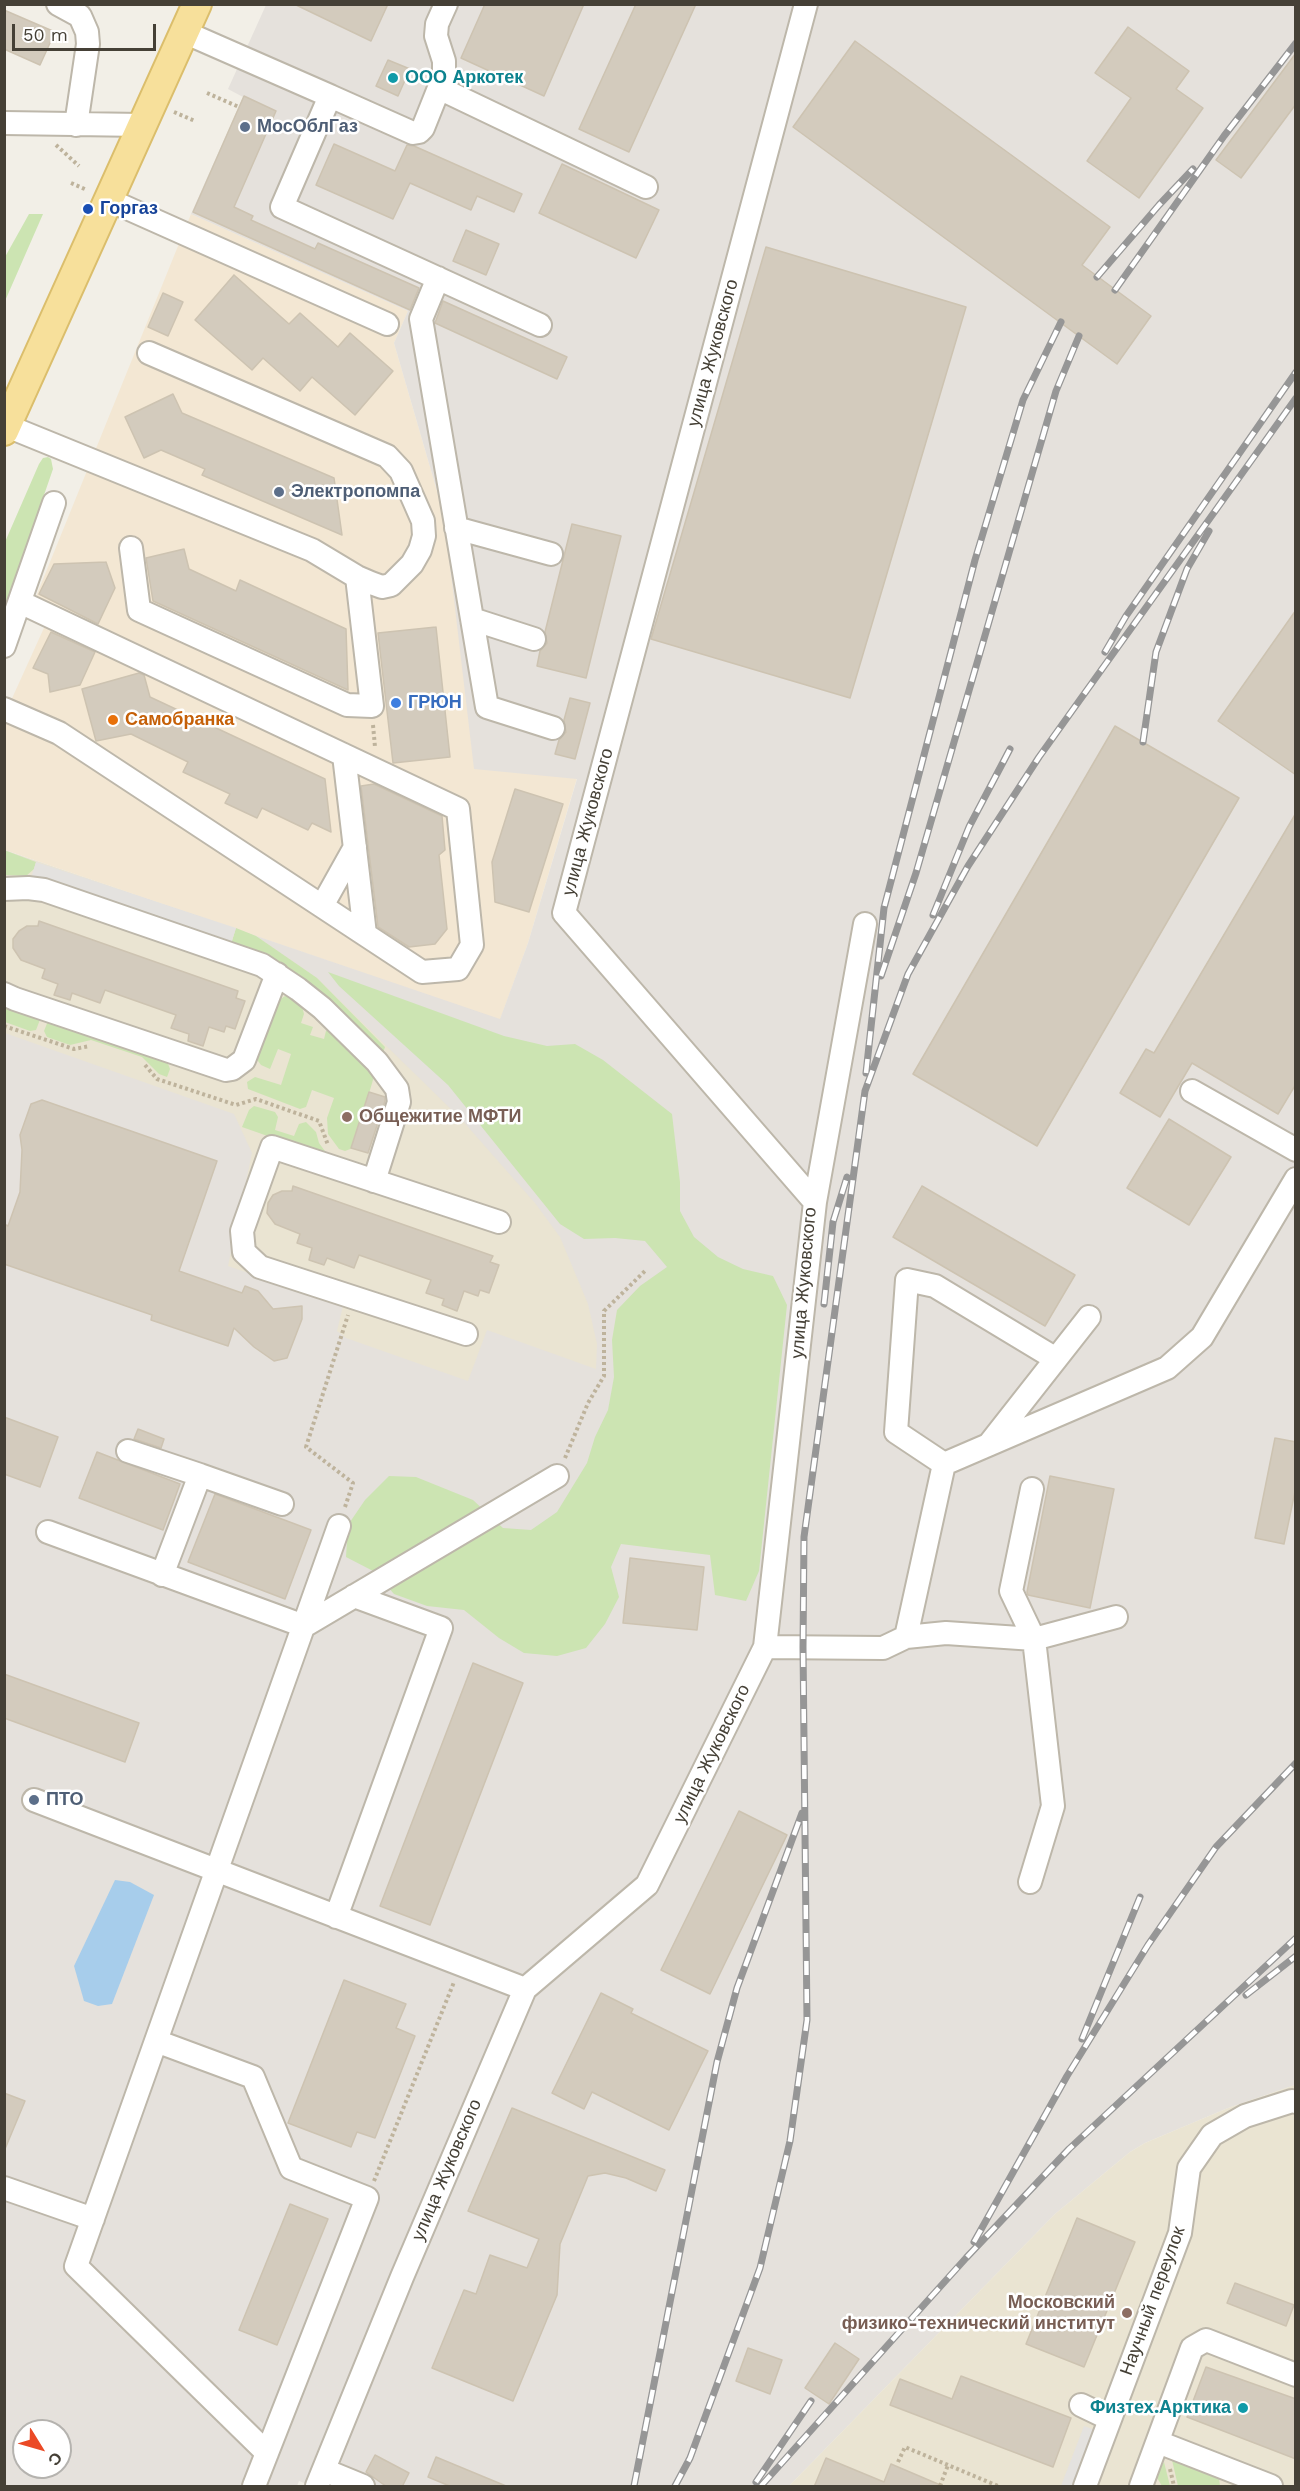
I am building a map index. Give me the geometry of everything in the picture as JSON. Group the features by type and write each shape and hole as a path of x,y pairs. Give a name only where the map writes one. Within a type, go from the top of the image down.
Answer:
{"main road":[{"path":"6,428 197,4"}],"street":[{"path":"58,4 80,16 87,32 88,44 76,125"},
{"path":"184,32 412,132 419,132 423,128 444,74 444,60 436,30 446,4"},
{"name":"улица Жуковского","path":"320,2478 402,2277 525,1989 647,1885 765,1647 815,1202 564,913 806,4"},
{"path":"440,88 646,187"},
{"path":"330,96 282,207 540,325"},
{"path":"4,123 143,125"},
{"path":"109,200 387,324"},
{"path":"438,278 421,319 487,707 553,728"},
{"path":"6,428 312,550 357,577 382,586 391,585 412,564 420,550 424,536 423,521 401,471 387,456 150,353"},
{"path":"4,646 54,503"},
{"path":"456,528 551,554"},
{"path":"131,548 139,610 347,705 372,706 357,577"},
{"path":"4,709 59,733 422,972 458,969 472,945 459,809 20,602"},
{"path":"472,619 534,639"},
{"path":"344,755 365,934"},
{"path":"322,906 355,847"},
{"path":"6,894 28,888 44,891 262,965 322,1008 377,1062 397,1089 399,1102 374,1181"},
{"path":"815,1202 865,924"},
{"path":"4,994 226,1070 232,1069 244,1059 277,974"},
{"path":"1192,1091 1296,1150"},
{"path":"466,1334 260,1267 244,1252 242,1231 272,1147 499,1222"},
{"path":"944,1464 1167,1368 1202,1337 1296,1179"},
{"path":"944,1464 896,1432 907,1280 935,1286 1056,1359"},
{"path":"990,1444 1089,1317"},
{"path":"128,1451 282,1504"},
{"path":"906,1637 944,1464"},
{"path":"162,1575 200,1475"},
{"path":"304,1626 557,1476"},
{"path":"1030,1882 1053,1806 1034,1639 1011,1591 1032,1489"},
{"path":"267,2453 76,2266 339,1526"},
{"path":"48,1532 304,1626"},
{"path":"336,1917 441,1628 354,1596"},
{"path":"765,1647 883,1648 906,1637 946,1633 1034,1639 1116,1617"},
{"path":"34,1800 525,1989"},
{"path":"156,2041 253,2077 291,2168 367,2198 254,2487"},
{"name":"Научный переулок","path":"1085,2487 1180,2233 1189,2168 1212,2135 1245,2116 1292,2101 1296,2102"},
{"path":"4,2188 93,2219"},
{"path":"1141,2487 1192,2348 1206,2340 1296,2375"},
{"path":"1081,2404 1110,2419"},
{"path":"1158,2442 1271,2487"},
{"path":"320,2478 363,2487"}],"path":[{"path":"207,93 239,107"},
{"path":"372,706 378,771"},
{"path":"4,1026 74,1049 97,1047"},
{"path":"140,1062 157,1079 236,1105 256,1099 319,1121 328,1144 334,1151"},
{"path":"557,1476 588,1403 604,1376 604,1311 646,1270"},
{"path":"339,1526 353,1483 306,1447 354,1297"},
{"path":"367,2198 461,1964"},
{"path":"898,2462 905,2447 998,2487"},
{"path":"940,2487 948,2465"}],"shaded area":[{"path":"266,5 1295,5 1295,2085 1228,2108 1145,2143 1130,2152 1055,2214 789,2486 312,2486 299,2481 297,2486 5,2486 4,850 500,1019 528,943 577,779 474,769 444,515 394,343 408,311 191,214 243,97 228,89"},
{"path":"191,214 408,311 394,343 444,515 577,778 528,943 500,1020 5,850 4,716 53,608 35,599"},
{"name":"Общежитие МФТИ","path":"4,850 256,936 317,978 461,1119 535,1203 560,1237 588,1304 597,1344 596,1369 487,1330 468,1381 346,1338 337,1331 343,1306 228,1266 252,1153 234,1114 5,1033"},
{"path":"36,862 236,928 231,944 31,878"},
{"name":"Московский физико-технический институт","path":"1295,2085 1295,2486 789,2486 1055,2214 1130,2152 1145,2143 1228,2108"},
{"path":"1084,2426 1098,2431 1077,2486 1061,2486"}],"green space":[{"path":"29,214 43,214 5,301 5,257"},
{"path":"43,458 51,459 53,469 5,608 5,542 39,464"},
{"path":"4,850 36,862 34,869 26,876 5,875"},
{"path":"236,928 256,936 317,978 385,1047 383,1053 331,1004 276,960 231,944"},
{"path":"328,972 504,1036 547,1046 575,1044 603,1060 672,1114 680,1182 680,1211 694,1237 718,1257 743,1269 773,1276 787,1305 759,1571 746,1601 715,1595 710,1555 621,1544 611,1567 619,1597 605,1624 586,1648 557,1656 524,1653 499,1638 464,1610 427,1606 394,1594 375,1572 346,1557 348,1525 365,1500 389,1476 416,1477 473,1500 503,1528 531,1530 557,1512 587,1463 595,1437 608,1410 614,1377 612,1340 617,1310 640,1286 667,1267 645,1241 615,1238 584,1239 560,1224 448,1085 339,986"},
{"path":"285,996 290,996 301,1003 304,1014 301,1023 313,1027 310,1035 324,1039 326,1031 331,1030 375,1073 353,1148 345,1151 339,1149 328,1134 327,1118 334,1098 312,1090 306,1107 300,1109 248,1089 247,1082 255,1077 281,1085 291,1054 278,1049 270,1069 261,1065 255,1057 276,1002"},
{"path":"5,1005 41,1017 36,1030 30,1031 5,1022"},
{"path":"48,1021 167,1061 170,1069 167,1077 159,1074 142,1057 91,1040 70,1045 47,1037 44,1031"},
{"path":"254,1106 275,1112 278,1117 275,1130 294,1136 299,1124 306,1122 316,1132 319,1143 330,1158 242,1127 249,1110"},
{"path":"1175,2459 1215,2475 1219,2478 1220,2486 1178,2486 1172,2460"},
{"path":"1164,2462 1170,2486 1162,2486 1156,2476"}],"water":[{"path":"115,1880 130,1882 154,1895 112,2004 98,2006 84,2001 74,1966"}],"building":[{"path":"294,4 388,4 371,41"},
{"path":"485,4 584,4 544,96 461,58"},
{"path":"636,4 696,4 629,152 579,129"},
{"path":"4,10 55,32 40,65 4,49"},
{"path":"1128,27 1189,71 1176,89 1203,108 1139,198 1087,161 1131,98 1095,73"},
{"path":"855,41 1110,227 1082,265 1151,316 1117,364 793,127"},
{"path":"1296,53 1296,104 1241,178 1216,160"},
{"name":"ООО Аркотек","path":"388,60 410,69 398,96 376,86"},
{"path":"244,96 276,111 234,207 253,216 251,220 315,249 318,243 419,288 410,310 193,212"},
{"path":"334,144 395,171 407,145 414,146 522,194 514,212 477,196 471,210 410,183 393,219 316,185"},
{"path":"562,164 659,210 636,258 539,213"},
{"path":"466,230 499,244 486,275 453,261"},
{"path":"766,247 966,307 850,698 651,639"},
{"path":"234,275 289,324 300,313 338,347 350,333 393,371 355,415 312,377 300,391 263,358 252,370 195,320"},
{"path":"163,293 183,302 168,336 148,327"},
{"path":"443,301 567,357 557,379 435,323"},
{"path":"173,394 182,413 334,478 342,535 202,475 205,469 161,450 144,458 125,417"},
{"path":"572,524 621,536 586,678 537,666 540,651 547,643 545,632"},
{"path":"184,549 189,569 236,591 240,580 346,629 348,690 153,601 146,558"},
{"path":"106,562 115,588 98,624 39,594 54,564"},
{"path":"1296,610 1296,775 1218,721"},
{"path":"436,627 450,757 393,763 378,633"},
{"path":"51,632 95,652 80,685 50,692 48,674 33,668"},
{"path":"139,673 144,675 150,697 325,779 331,832 312,823 308,830 262,808 257,818 225,803 230,794 183,772 188,762 131,734 96,741 82,689"},
{"path":"570,698 590,703 575,759 555,754 559,740 566,732 564,720"},
{"path":"1115,726 1239,798 1037,1146 913,1074"},
{"path":"374,784 442,816 445,850 439,855 447,929 435,944 409,947 378,927 361,786"},
{"path":"515,789 563,804 529,912 495,902 492,862"},
{"path":"1296,813 1296,1084 1278,1114 1192,1063 1160,1117 1120,1093 1146,1049 1154,1053"},
{"path":"39,921 238,991 236,998 245,1001 235,1029 226,1026 224,1032 209,1027 203,1046 188,1041 189,1034 171,1028 176,1015 105,990 100,1003 72,993 70,1000 54,995 58,984 42,978 45,969 21,960 13,948 13,939 19,931 27,926 38,926"},
{"path":"369,1092 385,1097 385,1101 368,1153 351,1148"},
{"path":"42,1100 217,1161 179,1271 242,1293 245,1286 258,1291 273,1309 302,1306 302,1319 287,1358 274,1361 254,1347 234,1328 228,1346 151,1320 152,1315 4,1264 4,1224 8,1226 20,1192 22,1150 20,1135 31,1104"},
{"path":"1169,1119 1231,1157 1189,1225 1127,1188"},
{"path":"293,1186 493,1256 490,1262 499,1265 489,1293 480,1290 478,1296 464,1291 457,1311 442,1305 444,1299 426,1293 431,1280 359,1255 354,1268 327,1258 324,1265 309,1260 312,1248 297,1243 300,1234 275,1224 267,1213 268,1203 273,1195 282,1191 292,1191"},
{"path":"922,1186 1075,1275 1045,1326 893,1237"},
{"path":"4,1417 58,1437 40,1487 4,1474"},
{"path":"138,1429 164,1439 161,1448 134,1439"},
{"path":"1275,1438 1296,1442 1296,1487 1284,1544 1255,1538"},
{"path":"97,1452 180,1484 163,1530 79,1498"},
{"path":"1050,1476 1114,1489 1090,1608 1028,1595 1027,1592"},
{"path":"215,1494 311,1530 285,1599 188,1562"},
{"path":"630,1558 704,1567 697,1630 623,1623"},
{"path":"473,1663 523,1683 430,1925 380,1906"},
{"path":"4,1674 139,1723 125,1762 4,1718"},
{"path":"739,1811 787,1835 710,1994 661,1970"},
{"path":"344,1980 406,2004 396,2028 415,2036 375,2138 357,2132 351,2147 288,2123"},
{"path":"601,1993 633,2009 631,2013 708,2051 669,2130 592,2092 584,2109 552,2093"},
{"path":"4,2093 25,2101 5,2149 4,2149"},
{"path":"512,2108 665,2170 656,2191 626,2178 605,2173 588,2176 560,2244 557,2295 513,2401 432,2368 464,2290 476,2294 490,2255 527,2268 539,2239 468,2211"},
{"path":"290,2204 328,2219 277,2345 239,2330"},
{"path":"1077,2218 1135,2242 1084,2367 1026,2344"},
{"path":"1235,2283 1294,2305 1286,2326 1227,2303"},
{"path":"835,2343 859,2359 829,2404 805,2388"},
{"path":"748,2348 782,2360 770,2394 736,2381"},
{"name":"Физтех.Арктика","path":"1206,2367 1296,2399 1296,2459 1187,2417"},
{"path":"961,2376 1071,2418 1053,2467 890,2405 900,2379 952,2399"},
{"path":"375,2455 409,2473 402,2487 387,2487 366,2472"},
{"path":"436,2457 506,2487 452,2487 428,2477"},
{"path":"826,2458 884,2482 891,2464 945,2487 814,2487"}],"railway":[{"path":"1115,290 1224,136 1296,43"},
{"path":"1097,277 1193,169"},
{"path":"866,1073 884,908 975,560 1023,400 1061,322"},
{"path":"881,976 916,873 1056,391 1079,336"},
{"path":"1105,652 1126,616 1296,372"},
{"path":"675,2486 690,2458 760,2268 790,2141 807,2020 804,1537 865,1091 908,974 968,866 1039,757 1296,398"},
{"path":"1143,742 1156,652 1187,569 1209,531"},
{"path":"933,915 969,827 1010,749"},
{"path":"824,1304 833,1222 847,1177"},
{"path":"974,2242 1067,2076 1148,1945 1216,1847 1296,1763"},
{"path":"634,2486 717,2062 737,1988 802,1813"},
{"path":"1082,2039 1140,1897"},
{"path":"761,2486 966,2258 1069,2149 1296,1938"},
{"path":"1246,1995 1296,1956"},
{"path":"756,2482 811,2401"}],"place":[{"name":"ООО Аркотек","path":"393,78"},
{"name":"МосОблГаз","path":"245,127"},
{"name":"Горгаз","path":"88,209"},
{"name":"Электропомпа","path":"279,492"},
{"name":"ГРЮН","path":"396,703"},
{"name":"Самобранка","path":"113,720"},
{"name":"Общежитие МФТИ","path":"347,1117"},
{"name":"ПТО","path":"34,1800"},
{"name":"Московский физико-технический институт","path":"1127,2313"},
{"name":"Физтех.Арктика","path":"1243,2408"}]}
